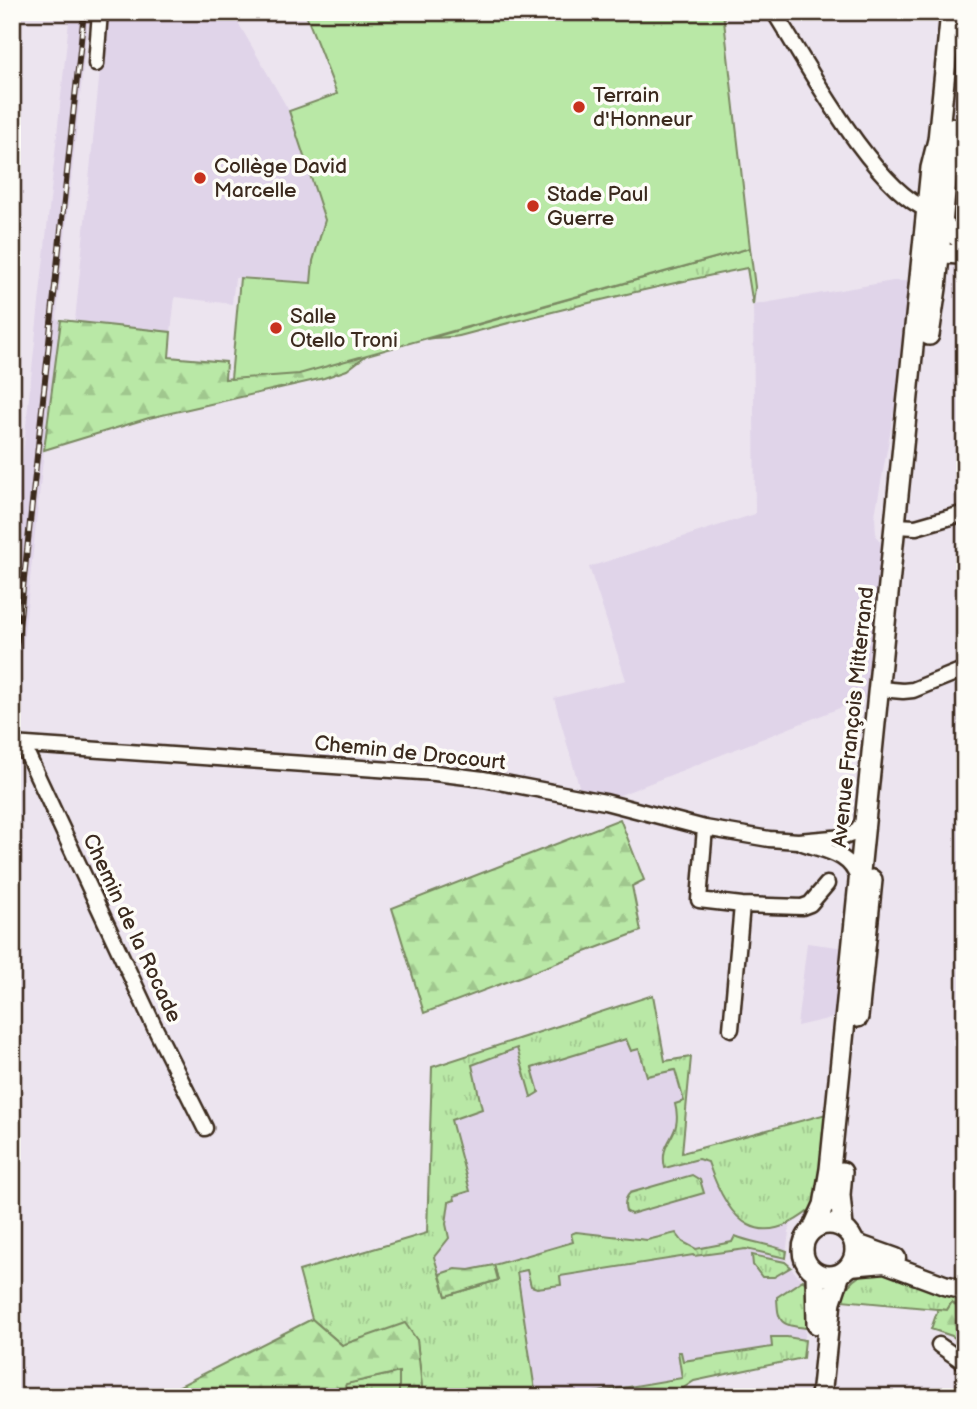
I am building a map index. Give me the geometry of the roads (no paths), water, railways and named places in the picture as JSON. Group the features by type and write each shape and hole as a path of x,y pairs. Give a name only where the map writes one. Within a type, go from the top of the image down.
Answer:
{"main road":[{"path":"932,221 931,168 938,140 951,12"},
{"path":"932,221 962,37 963,12"},
{"name":"Avenue François Mitterrand","path":"902,527 939,253 932,221"},
{"name":"Avenue François Mitterrand","path":"814,1227 824,1205 830,1169 866,878 932,221"},
{"name":"Avenue François Mitterrand","path":"849,1235 840,1195 866,878 862,848 886,690"},
{"path":"821,1397 830,1308 845,1270 855,1255 849,1235 830,1223 814,1227 806,1235 802,1248 806,1265 816,1273 828,1276 845,1270"},
{"path":"809,1397 818,1318 816,1273"}],"street":[{"path":"96,64 100,12"},
{"path":"774,12 849,131 882,173 932,221 965,244"},
{"path":"939,253 965,255"},
{"path":"902,527 928,524 965,513"},
{"path":"886,690 914,690 965,669"},
{"name":"Chemin de Drocourt","path":"18,745 435,773 483,779 605,802 705,828 769,839 799,841 844,837"},
{"name":"Chemin de la Rocade","path":"18,745 205,1128"},
{"path":"844,837 855,833 866,818"},
{"path":"705,828 699,900 802,907 810,904 827,884"},
{"path":"844,837 862,848"},
{"name":"Chemin de Drocourt","path":"799,841 842,856"},
{"path":"862,848 842,856 866,878"},
{"path":"731,1029 742,905"},
{"path":"849,1235 895,1257 922,1276"},
{"path":"845,1270 885,1263 965,1290"},
{"path":"939,1345 965,1363"}],"railway":[{"path":"12,692 84,12"}],"place":[{"name":"Terrain d'Honneur","path":"579,107"},
{"name":"Collège David Marcelle","path":"200,178"},
{"name":"Stade Paul Guerre","path":"533,206"},
{"name":"Salle Otello Troni","path":"276,328"}]}
